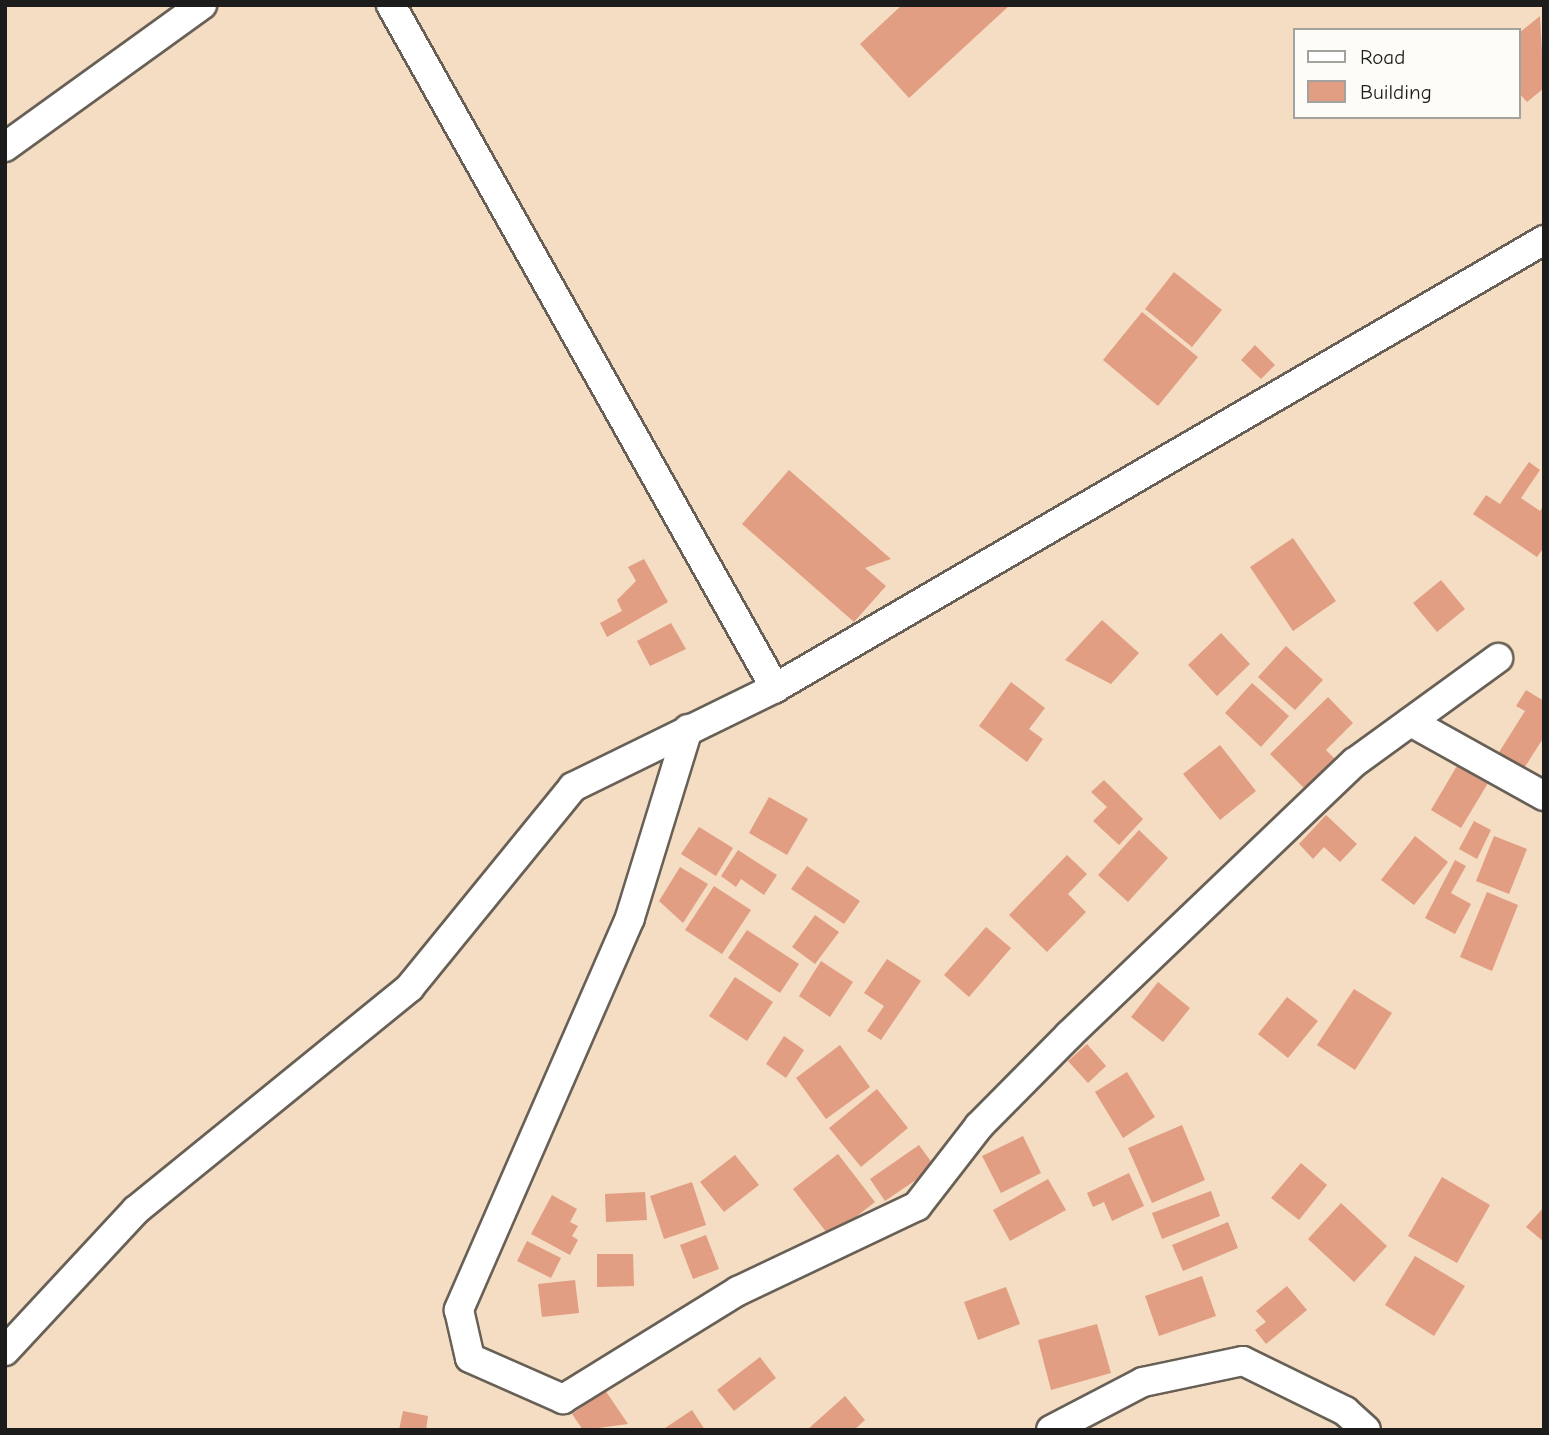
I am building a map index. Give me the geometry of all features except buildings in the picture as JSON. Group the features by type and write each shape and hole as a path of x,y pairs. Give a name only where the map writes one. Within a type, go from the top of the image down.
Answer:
{"street":[{"path":"5,147 202,5"},
{"path":"391,5 775,688"},
{"path":"5,1351 136,1210 410,987 573,787 775,688 1544,240"},
{"path":"688,729 630,918 459,1310 470,1358 563,1399 738,1291 917,1206 979,1126 1069,1034 1355,762 1498,658"},
{"path":"1410,722 1544,796"},
{"path":"1051,1430 1143,1382 1244,1361 1345,1411 1366,1430"}]}
